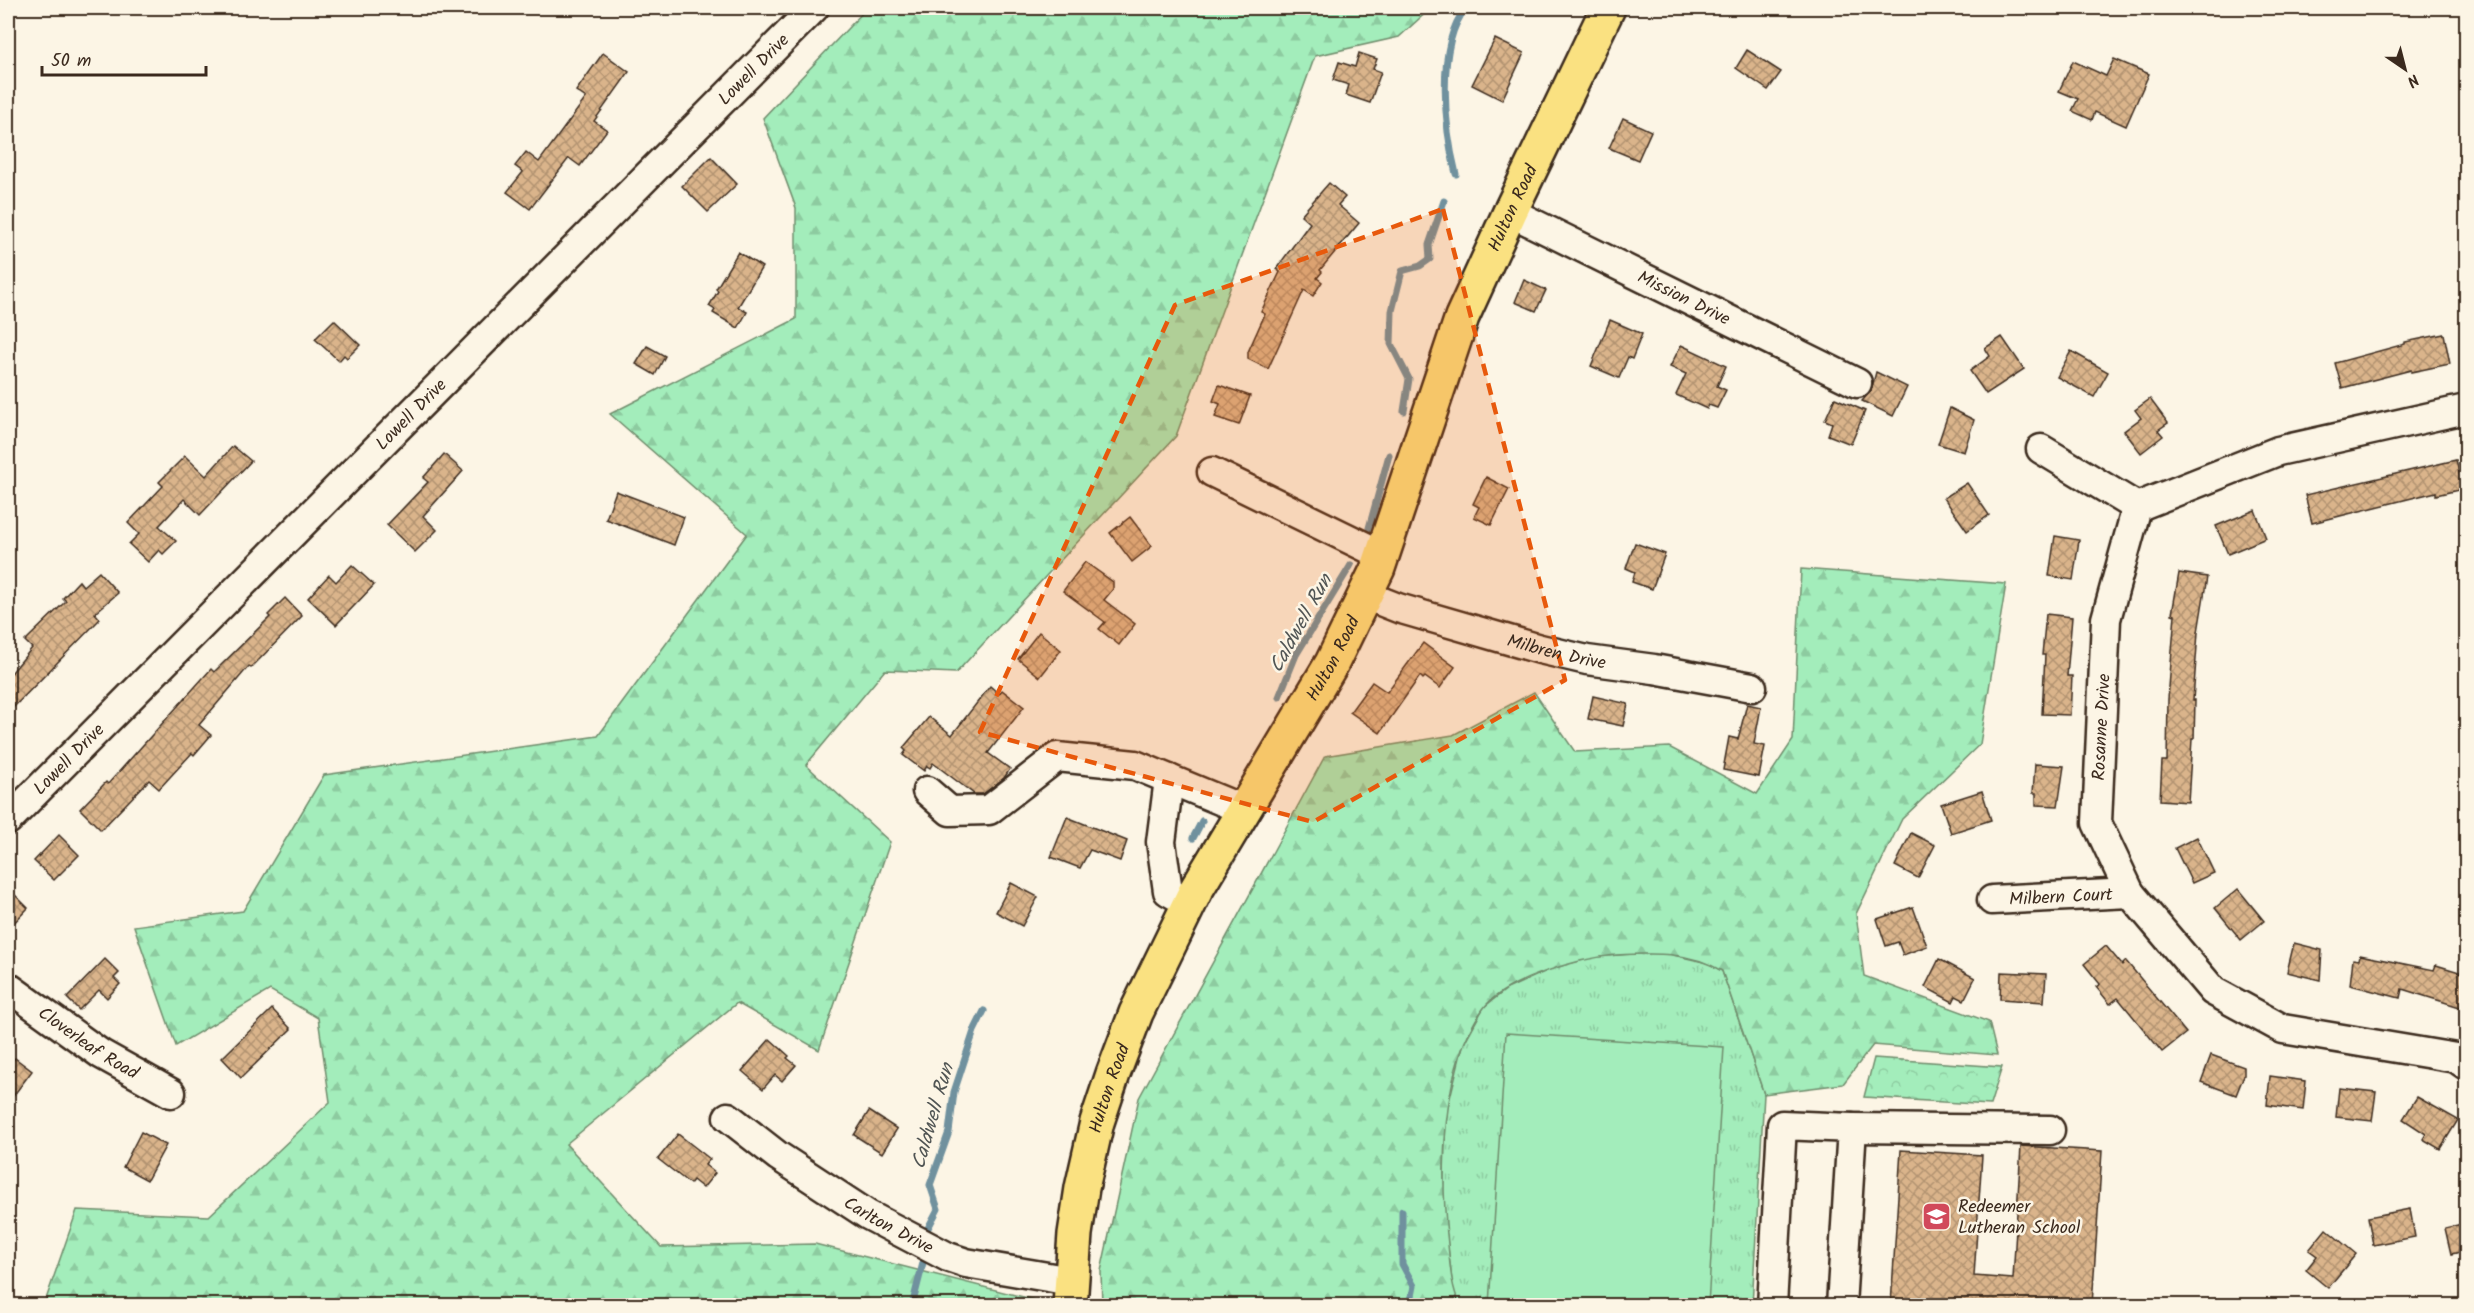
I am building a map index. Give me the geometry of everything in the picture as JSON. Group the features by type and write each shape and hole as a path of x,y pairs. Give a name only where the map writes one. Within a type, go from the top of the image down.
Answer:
{"main road":[{"name":"Hulton Road","path":"1070,1293 1082,1188 1097,1122 1136,1013 1189,903 1332,663 1365,595 1382,555 1462,317 1509,212 1608,8"}],"street":[{"name":"Lowell Drive","path":"8,820 814,8"},
{"name":"Mission Drive","path":"1509,212 1857,383"},
{"path":"2041,449 2137,507 2278,451 2466,409"},
{"path":"1212,472 1382,555"},
{"name":"Rosanne Drive","path":"2137,507 2106,619 2097,824 2130,893 2213,991 2283,1029 2456,1058 2466,1065"},
{"name":"Milbren Drive","path":"1365,595 1398,608 1587,660 1654,669 1752,687"},
{"path":"927,791 950,811 988,810 1058,757 1135,765 1244,810"},
{"path":"1169,779 1161,842 1168,891 1189,903"},
{"name":"Milbern Court","path":"1992,900 2130,893"},
{"name":"Cloverleaf Road","path":"8,987 100,1054 171,1093"},
{"name":"Carlton Drive","path":"728,1117 778,1156 868,1215 948,1257 1070,1293"},
{"path":"1772,1305 1782,1125 2050,1130"},
{"path":"1841,1305 1852,1128"}],"highlighted area":[{"path":"1443,209 1565,680 1313,822 980,732 1175,305"}],"green space":[{"path":"867,8 1431,8 1399,37 1315,56 1176,436 956,673 885,670 806,765 890,842 819,1050 737,1003 566,1144 661,1247 815,1244 1043,1302 1043,1305 44,1305 77,1210 209,1216 330,1102 318,1018 270,990 176,1046 134,926 243,911 324,775 598,736 747,534 610,414 796,319 796,208 763,118"},
{"path":"1801,569 2006,584 1980,744 1902,819 1856,914 1864,976 1989,1022 1997,1055 1873,1045 1843,1084 1764,1094 1722,971 1697,960 1657,954 1616,955 1564,965 1508,988 1494,998 1483,1009 1469,1033 1458,1060 1446,1122 1444,1186 1450,1268 1460,1305 1102,1305 1101,1271 1139,1098 1325,756 1453,735 1534,692 1575,752 1669,747 1757,794 1793,740"},
{"path":"1660,952 1708,963 1722,971 1764,1094 1752,1305 1460,1305 1453,1290 1443,1204 1446,1114 1463,1045 1484,1007 1507,989 1551,969 1592,957"},
{"path":"1506,1033 1724,1047 1708,1305 1489,1305"},
{"path":"1874,1058 2002,1067 1990,1105 1864,1097"}],"building":[{"path":"1495,39 1524,53 1502,100 1472,85"},
{"path":"1747,50 1781,72 1768,90 1736,68"},
{"path":"603,53 629,72 594,121 607,130 580,166 569,158 530,209 507,192 523,172 515,166 526,152 539,162 586,98 576,91"},
{"path":"1359,53 1377,59 1373,69 1381,72 1370,103 1346,95 1349,85 1333,80 1339,62 1355,67"},
{"path":"2114,59 2149,74 2126,126 2095,112 2092,120 2072,111 2078,99 2059,91 2073,61 2106,76"},
{"path":"1623,118 1651,131 1638,160 1609,148"},
{"path":"711,157 737,184 708,212 682,186"},
{"path":"1329,183 1345,197 1338,205 1359,223 1320,270 1322,272 1317,278 1322,282 1313,296 1304,290 1268,369 1248,359 1248,352 1265,314 1261,312 1280,272 1276,269 1310,223 1301,215"},
{"path":"738,252 762,267 738,307 747,312 738,328 713,313 715,310 709,306 718,291 716,289"},
{"path":"1524,280 1546,290 1536,311 1515,302"},
{"path":"334,320 360,345 347,358 344,355 339,361 315,339"},
{"path":"1610,320 1642,334 1632,359 1628,357 1619,378 1591,366"},
{"path":"2444,334 2450,364 2411,372 2411,370 2342,388 2335,363 2405,344 2405,342"},
{"path":"2002,337 2024,369 1986,394 1970,371 1990,356 1985,348"},
{"path":"1681,345 1726,366 1717,386 1726,390 1717,408 1709,405 1707,409 1676,395 1686,374 1670,367"},
{"path":"647,346 665,356 655,375 636,364"},
{"path":"2071,351 2108,372 2094,397 2057,377"},
{"path":"1876,372 1907,387 1893,416 1862,401 1871,391"},
{"path":"1219,385 1250,396 1239,425 1215,417 1220,404 1213,401"},
{"path":"1835,398 1865,411 1851,444 1828,435 1832,423 1825,420"},
{"path":"2150,399 2168,423 2158,430 2163,436 2141,453 2124,431 2141,418 2135,410"},
{"path":"1950,408 1974,420 1964,452 1938,444"},
{"path":"233,446 251,461 200,515 184,499 159,526 176,541 163,554 159,550 148,562 129,544 139,534 128,523 163,486 159,482 185,456 206,476"},
{"path":"444,454 463,471 423,516 437,530 415,552 387,525 428,482 423,478"},
{"path":"2456,460 2463,489 2436,495 2436,492 2312,523 2305,495"},
{"path":"1486,477 1509,489 1491,525 1474,517 1479,507 1473,504"},
{"path":"1967,483 1989,515 1967,531 1944,498"},
{"path":"616,491 684,517 674,545 606,519"},
{"path":"2255,510 2266,538 2228,554 2216,526"},
{"path":"1130,517 1152,546 1132,562 1110,533"},
{"path":"2055,536 2079,540 2073,580 2049,576"},
{"path":"1635,543 1665,554 1652,589 1632,582 1635,572 1626,568"},
{"path":"1085,562 1113,582 1113,589 1104,600 1135,624 1119,645 1099,629 1105,622 1063,591"},
{"path":"352,565 374,585 336,625 308,598 329,575 336,582"},
{"path":"99,572 118,593 95,613 100,619 8,713 8,677 32,648 25,641 66,601 63,598 79,581 83,586"},
{"path":"2179,573 2207,577 2198,632 2193,700 2195,700 2194,739 2192,739 2188,802 2160,800 2162,761 2167,761 2168,699 2175,615 2172,614"},
{"path":"285,598 302,616 251,668 249,666 199,725 211,735 159,789 149,780 101,830 80,809 106,782 108,784 211,669 214,672 270,617 268,615"},
{"path":"2046,614 2072,617 2067,676 2072,676 2070,715 2042,714 2045,655 2042,655"},
{"path":"1039,632 1061,650 1040,677 1018,659"},
{"path":"1423,643 1455,667 1440,688 1420,676 1380,733 1350,712 1372,682 1387,692"},
{"path":"990,686 999,694 1002,690 1024,707 988,753 1010,769 1004,778 983,794 974,794 933,763 924,771 903,755 906,751 903,748 929,717 952,735"},
{"path":"1593,696 1628,704 1623,726 1588,719"},
{"path":"1747,704 1761,707 1754,744 1765,746 1759,777 1723,770 1729,737 1738,739"},
{"path":"2035,764 2064,766 2058,806 2036,805 2036,793 2033,793"},
{"path":"1982,791 1991,820 1951,833 1941,804"},
{"path":"1067,817 1127,841 1120,861 1090,850 1080,868 1051,857"},
{"path":"1911,833 1935,845 1918,878 1895,866"},
{"path":"59,835 79,855 54,880 34,861"},
{"path":"2197,837 2214,873 2192,883 2175,848"},
{"path":"1011,883 1038,897 1022,926 996,912"},
{"path":"8,888 28,908 8,929"},
{"path":"2238,889 2264,921 2241,940 2215,908"},
{"path":"1913,907 1927,946 1903,955 1898,942 1886,946 1877,919"},
{"path":"2294,943 2322,950 2320,980 2287,972"},
{"path":"2106,946 2122,965 2126,961 2186,1033 2162,1052 2118,998 2110,1004 2096,987 2100,984 2084,964"},
{"path":"2360,955 2434,970 2436,965 2466,974 2466,1009 2402,989 2400,998 2350,985 2353,959 2359,960"},
{"path":"105,959 119,973 114,978 120,984 107,998 99,990 79,1010 67,998"},
{"path":"1939,959 1975,978 1964,1000 1956,996 1953,1002 1925,987"},
{"path":"2001,972 2046,974 2044,1002 2000,999"},
{"path":"272,1009 291,1029 241,1078 222,1058"},
{"path":"770,1039 796,1065 782,1081 775,1075 763,1089 742,1071"},
{"path":"2211,1055 2244,1067 2244,1075 2236,1095 2201,1082"},
{"path":"15,1058 32,1071 8,1103 8,1066"},
{"path":"2270,1076 2306,1081 2303,1110 2267,1105"},
{"path":"2339,1088 2376,1092 2372,1121 2336,1117"},
{"path":"2417,1097 2458,1120 2440,1149 2423,1139 2426,1134 2403,1119"},
{"path":"869,1111 897,1129 882,1153 854,1135"},
{"path":"141,1132 166,1145 147,1180 123,1167"},
{"path":"678,1134 710,1159 705,1165 715,1173 703,1188 693,1180 690,1184 658,1159"},
{"name":"Redeemer Lutheran School","path":"2021,1146 2102,1151 2092,1305 1891,1305 1901,1150 1982,1155 1974,1276 2013,1279"},
{"path":"2410,1209 2415,1237 2373,1245 2368,1217"},
{"path":"2466,1223 2466,1251 2451,1254 2445,1228"},
{"path":"2326,1229 2356,1254 2328,1288 2306,1270 2317,1256 2309,1250"}],"waterway":[{"name":"Caldwell Run","path":"1456,174 1446,112 1446,65 1456,24 1466,8"},
{"name":"Caldwell Run","path":"1404,411 1409,379 1391,344 1392,311 1402,271 1420,266 1430,259 1429,245 1444,201"},
{"name":"Caldwell Run","path":"1369,528 1389,455"},
{"name":"Caldwell Run","path":"1279,697 1296,655 1351,565"},
{"name":"Caldwell Run","path":"1193,838 1202,821"},
{"name":"Caldwell Run","path":"927,1230 938,1209 930,1185 949,1132 954,1092 974,1031 984,1011"},
{"path":"1402,1211 1402,1264 1414,1286 1410,1306"},
{"name":"Caldwell Run","path":"912,1306 924,1259"}],"place":[{"name":"Redeemer Lutheran School","path":"1937,1216"}]}
